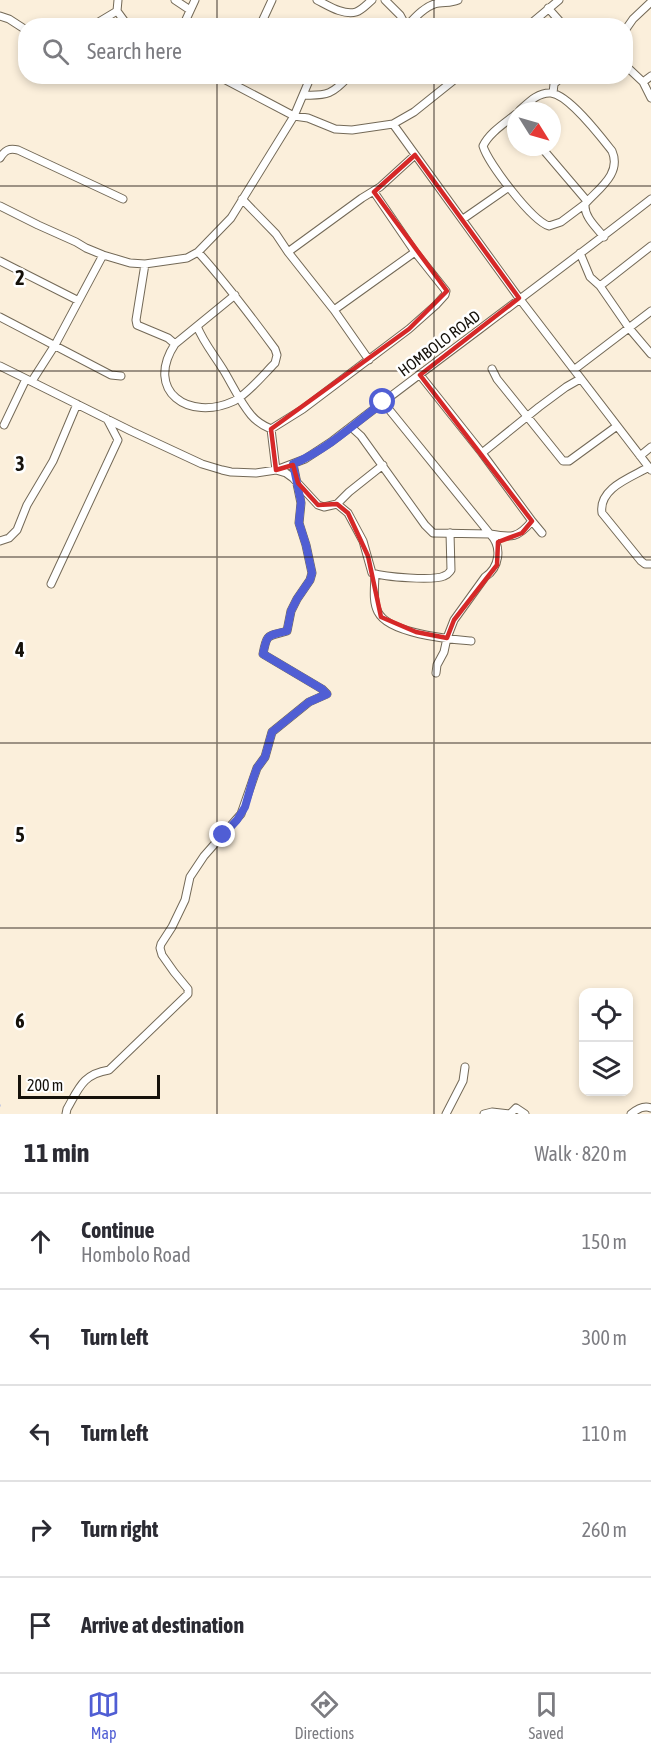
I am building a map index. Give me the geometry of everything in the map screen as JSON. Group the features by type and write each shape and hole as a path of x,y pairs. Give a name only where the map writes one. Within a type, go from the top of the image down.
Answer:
{"street":[{"path":"118,0 117,11 122,18"},
{"path":"175,0 190,10"},
{"path":"186,18 195,0"},
{"path":"264,18 272,0"},
{"path":"317,0 350,13 361,9 372,0"},
{"path":"385,0 401,18"},
{"path":"416,18 431,5 458,0"},
{"path":"537,18 559,0"},
{"path":"633,19 651,2"},
{"path":"548,8 557,18"},
{"path":"105,18 117,11"},
{"path":"0,16 18,25"},
{"path":"633,73 643,82 651,98"},
{"path":"643,82 651,76"},
{"path":"233,84 294,116 308,118 335,129 352,130 393,124 414,112 442,84"},
{"path":"0,206 103,255 138,264 187,258 198,252 231,218 294,116 308,84"},
{"path":"304,94 322,96 337,90 342,84"},
{"path":"553,93 554,84"},
{"path":"507,122 491,135 483,146 488,158 509,187 538,220 549,226 561,222 586,202 610,176 614,170 615,157 605,142 566,100 550,93 534,98 530,102"},
{"path":"393,124 519,298 650,469 613,488 605,496 601,507 602,513 640,561 651,564"},
{"path":"0,158 5,151 18,150 123,199"},
{"path":"288,252 362,198 374,192 415,155"},
{"path":"548,156 586,202 585,212 604,237"},
{"path":"463,219 509,187"},
{"path":"271,429 303,409 369,360 445,295 444,288 415,252 374,192"},
{"path":"242,199 276,234 369,360"},
{"name":"HOMBOLO ROAD","path":"0,366 202,464 231,472 256,473 276,470 305,459 351,427 519,298 604,237 651,199"},
{"path":"600,286 651,246"},
{"path":"198,252 235,295 275,349 277,355 275,363 239,398 223,405 202,409 183,404 168,387 165,374 166,360 175,344 235,295"},
{"path":"334,310 415,252"},
{"path":"580,253 590,276 651,354"},
{"path":"4,425 29,380 55,345 103,255"},
{"path":"0,261 77,300"},
{"path":"138,264 136,325 168,338 175,344"},
{"path":"575,369 651,311"},
{"path":"0,317 111,375 121,376"},
{"path":"196,326 239,398 255,419 271,429"},
{"path":"492,369 497,379 560,459 569,461 617,426"},
{"path":"420,375 542,533"},
{"path":"482,453 566,387 580,379"},
{"path":"383,402 495,539 498,549 497,565 485,577 454,620 436,673"},
{"path":"0,541 9,538 17,530 27,505 53,461 77,404"},
{"path":"51,584 118,440 106,419"},
{"path":"351,427 361,436 433,533 490,534 509,538 522,532 532,521"},
{"path":"271,429 276,470 286,472 318,505 324,507 337,504 383,465"},
{"path":"640,456 651,447"},
{"path":"59,1114 67,1112 83,1081 101,1072 109,1071 188,994 188,989 162,955 160,948 185,900 190,877 204,856 241,814 257,768 265,757 272,732 309,702 327,694 263,654 270,635 287,631 291,611 312,573 299,523 301,502 293,464"},
{"path":"337,504 348,513 363,541 369,565 372,573 375,574 442,578 451,570 450,533"},
{"path":"375,574 375,606 381,617 401,628 471,641"},
{"path":"446,1114 463,1081 465,1067"},
{"path":"484,1114 492,1112 510,1114 516,1108 525,1114"},
{"path":"632,1114 642,1108 651,1108"}],"highlighted area":[{"path":"415,155 519,298 420,375 532,521 522,533 498,542 497,565 454,620 447,638 416,632 381,617 368,556 348,513 337,504 318,505 298,483 293,465 276,470 271,429 409,329 447,291 374,192"}],"route":[{"path":"223,835 245,807 253,779 265,757 272,732 309,702 327,694 263,654 270,635 287,631 291,611 312,573 299,523 301,502 293,464 331,442 383,402"}]}
